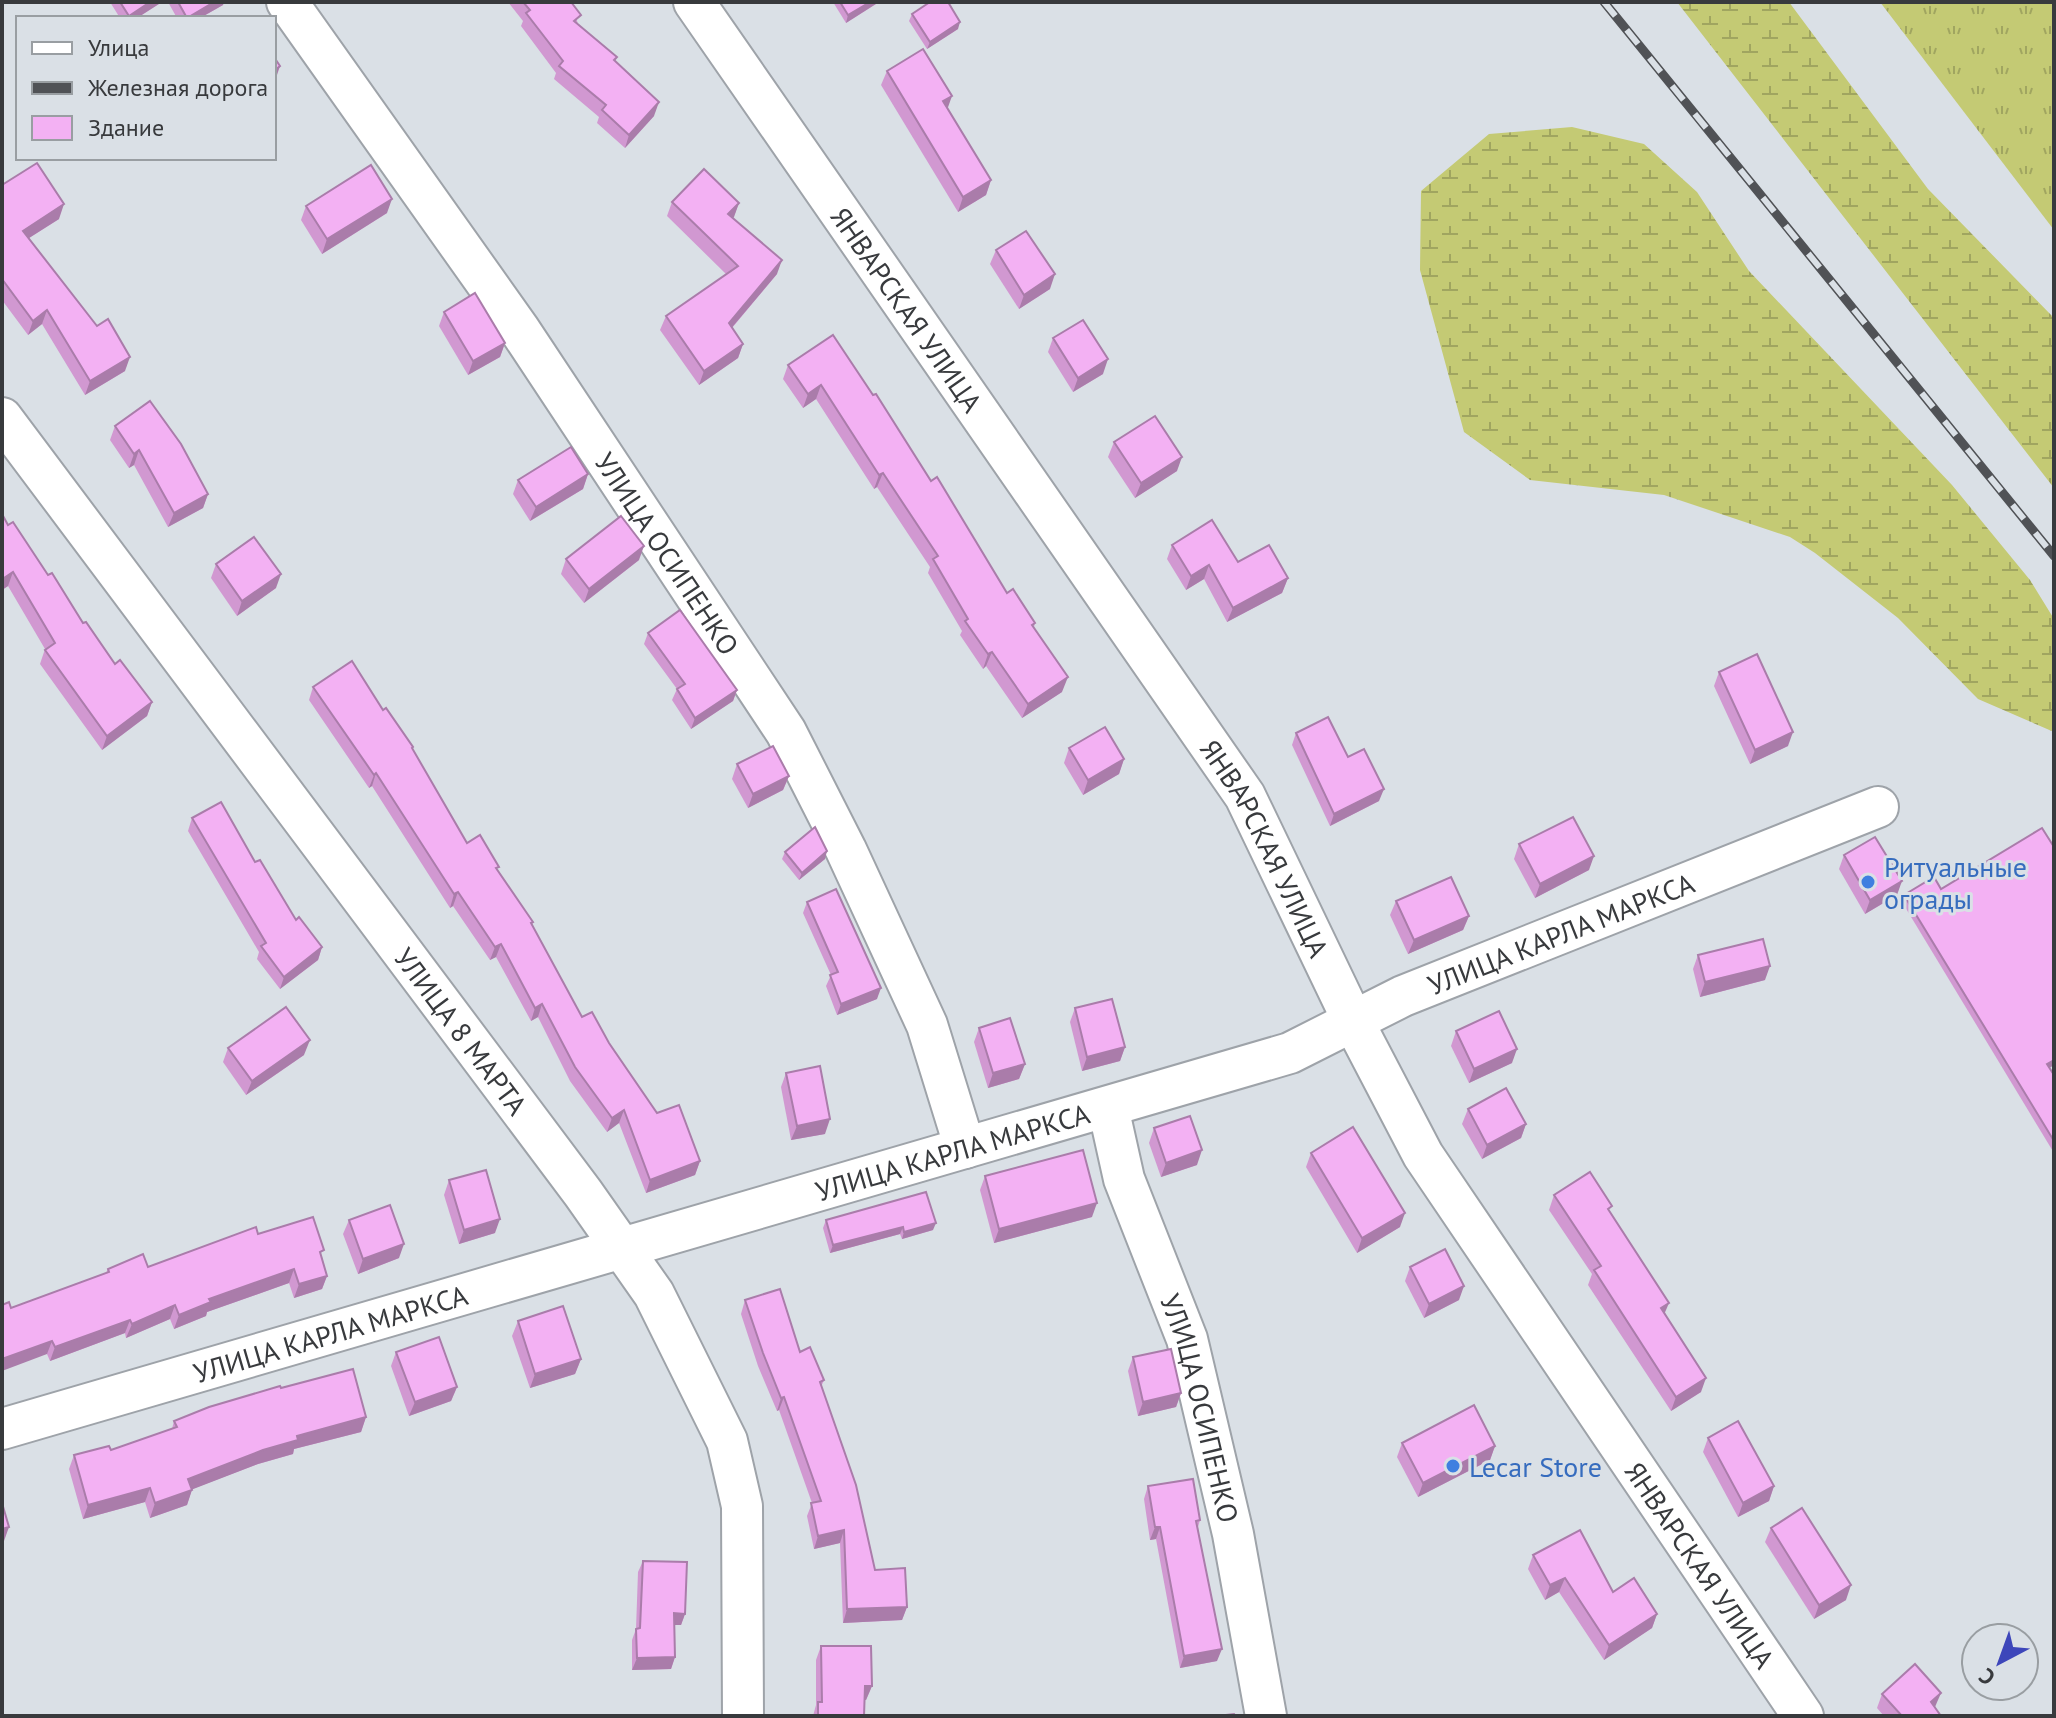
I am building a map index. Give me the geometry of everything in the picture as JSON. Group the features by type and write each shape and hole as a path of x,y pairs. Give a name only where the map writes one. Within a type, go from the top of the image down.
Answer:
{"street":[{"name":"УЛИЦА ОСИПЕНКО","path":"287,2 519,329 786,732 846,850 927,1025 965,1148"},
{"name":"ЯНВАРСКАЯ УЛИЦА","path":"694,2 1245,796 1353,1021 1423,1155 1803,1716"},
{"name":"УЛИЦА 8 МАРТА","path":"2,418 573,1181 654,1294 727,1441 742,1506 743,1716"},
{"name":"УЛИЦА КАРЛА МАРКСА","path":"2,1429 1290,1053 1403,996 1878,807"},
{"name":"УЛИЦА ОСИПЕНКО","path":"1108,1107 1124,1179 1187,1339 1233,1534 1266,1716"}],"green space":[{"path":"1677,2 1789,2 1928,189 2054,318 2054,488"},
{"path":"1880,2 2054,2 2054,230"},
{"path":"1572,127 1644,144 1697,192 1749,271 1952,485 2030,580 2054,619 2054,732 1978,699 1898,618 1790,537 1664,495 1530,480 1464,432 1420,270 1421,191 1489,134"}],"building":[{"path":"120,2 150,2 129,16"},
{"path":"178,2 214,2 190,16 186,16"},
{"path":"523,2 571,2 581,15 574,21 617,57 614,60 659,102 629,135 602,110 606,105 559,66 563,61 526,13 530,10"},
{"path":"840,2 870,2 848,15"},
{"path":"930,2 948,2 960,22 930,42 912,14"},
{"path":"923,49 952,96 943,101 991,180 963,197 887,71"},
{"path":"37,163 64,204 23,231 97,326 108,319 130,357 90,381 47,310 33,321 2,279 2,185"},
{"path":"371,165 392,199 327,239 306,206"},
{"path":"704,169 739,203 728,214 782,260 729,323 743,344 704,371 666,316 738,266 672,202"},
{"path":"1026,231 1055,274 1024,295 996,250"},
{"path":"475,293 505,343 473,361 444,312"},
{"path":"1083,320 1108,359 1078,378 1053,338"},
{"path":"833,335 873,395 876,394 931,481 937,477 1007,593 1013,589 1035,623 1032,625 1068,677 1028,704 992,652 988,654 965,621 968,619 933,559 938,556 883,473 879,475 821,385 808,394 788,365"},
{"path":"150,401 181,444 208,494 174,513 139,450 134,454 115,426"},
{"path":"1155,416 1182,457 1141,483 1114,442"},
{"path":"571,447 588,474 536,507 518,480"},
{"path":"2,514 8,525 13,522 48,575 52,573 83,623 86,622 115,664 120,660 152,702 107,736 45,650 55,643 13,572 4,578 2,575"},
{"path":"621,516 644,546 589,589 566,559"},
{"path":"1212,520 1238,562 1269,545 1288,578 1233,608 1209,565 1191,576 1172,545"},
{"path":"254,537 281,574 242,601 216,564"},
{"path":"680,610 737,690 695,718 677,689 685,684 648,633"},
{"path":"1757,654 1793,732 1755,750 1719,672"},
{"path":"352,661 383,710 386,708 413,747 467,843 480,835 499,867 496,868 533,922 582,1017 592,1012 609,1043 657,1113 679,1105 700,1161 650,1180 624,1110 612,1118 575,1067 542,1004 535,1008 501,944 495,947 458,892 454,894 376,773 374,775 313,687"},
{"path":"1328,717 1348,757 1364,749 1384,789 1334,814 1296,733"},
{"path":"1105,727 1124,759 1088,780 1069,748"},
{"path":"773,746 789,776 753,794 737,764"},
{"path":"221,802 255,862 260,860 296,920 299,917 322,947 284,977 261,946 266,943 192,818"},
{"path":"1573,817 1594,856 1540,884 1519,844"},
{"path":"815,827 827,851 802,873 785,852"},
{"path":"2042,828 2054,847 2054,1060 2047,1064 2054,1075 2054,1141 1904,895 1934,877 1941,889"},
{"path":"1875,837 1902,881 1870,900 1844,855"},
{"path":"1451,877 1469,916 1414,940 1396,901"},
{"path":"836,889 881,988 841,1004 830,975 838,972 807,902"},
{"path":"1763,939 1770,966 1705,982 1698,955"},
{"path":"1112,999 1125,1047 1087,1057 1075,1008"},
{"path":"286,1007 310,1040 252,1081 228,1048"},
{"path":"1499,1011 1517,1049 1474,1069 1456,1031"},
{"path":"1010,1018 1025,1064 993,1073 979,1028"},
{"path":"820,1066 830,1119 797,1126 786,1073"},
{"path":"1506,1088 1526,1124 1487,1145 1468,1109"},
{"path":"1190,1116 1202,1150 1166,1163 1154,1128"},
{"path":"1353,1127 1405,1213 1362,1238 1311,1153"},
{"path":"1083,1150 1097,1203 999,1229 985,1176"},
{"path":"486,1170 500,1219 464,1230 449,1180"},
{"path":"1590,1172 1612,1206 1608,1209 1669,1303 1661,1308 1706,1378 1676,1397 1594,1270 1601,1266 1554,1195"},
{"path":"926,1192 936,1223 904,1232 903,1227 833,1245 826,1220"},
{"path":"390,1205 404,1244 363,1259 349,1220"},
{"path":"313,1217 324,1250 320,1252 327,1276 299,1284 294,1269 209,1299 211,1302 179,1315 175,1305 132,1324 130,1320 55,1347 52,1341 2,1359 2,1305 9,1302 11,1308 109,1272 108,1269 143,1254 148,1267 256,1227 258,1234"},
{"path":"1445,1249 1464,1286 1429,1304 1410,1267"},
{"path":"780,1289 800,1352 810,1347 824,1380 820,1382 856,1485 875,1570 905,1568 907,1607 847,1609 844,1530 818,1536 811,1503 821,1501 745,1300"},
{"path":"563,1306 581,1359 535,1374 518,1321"},
{"path":"439,1337 457,1387 415,1402 396,1352"},
{"path":"1171,1349 1181,1393 1143,1402 1133,1357"},
{"path":"353,1369 366,1417 297,1436 298,1440 188,1479 192,1490 155,1503 150,1488 88,1505 74,1455 109,1446 111,1450 177,1427 174,1421 209,1407"},
{"path":"1474,1405 1495,1446 1423,1483 1402,1443"},
{"path":"1738,1421 1774,1486 1743,1503 1708,1438"},
{"path":"1193,1479 1200,1520 1196,1521 1222,1649 1184,1656 1160,1527 1155,1527 1148,1486"},
{"path":"2,1503 9,1527 2,1529"},
{"path":"1802,1508 1851,1585 1819,1605 1771,1528"},
{"path":"1580,1530 1613,1592 1634,1578 1657,1614 1609,1645 1565,1578 1550,1585 1533,1555"},
{"path":"643,1561 687,1562 685,1614 674,1613 675,1657 637,1658 636,1629 640,1628"},
{"path":"821,1646 871,1646 872,1686 865,1686 864,1716 818,1716 818,1702 822,1702"},
{"path":"1915,1664 1941,1693 1931,1702 1941,1716 1902,1716 1882,1694"}],"railway":[{"path":"1604,2 2054,556"}],"place":[{"name":"Ритуальные ограды","path":"1868,882"},
{"name":"Lecar Store","path":"1453,1466"}]}
